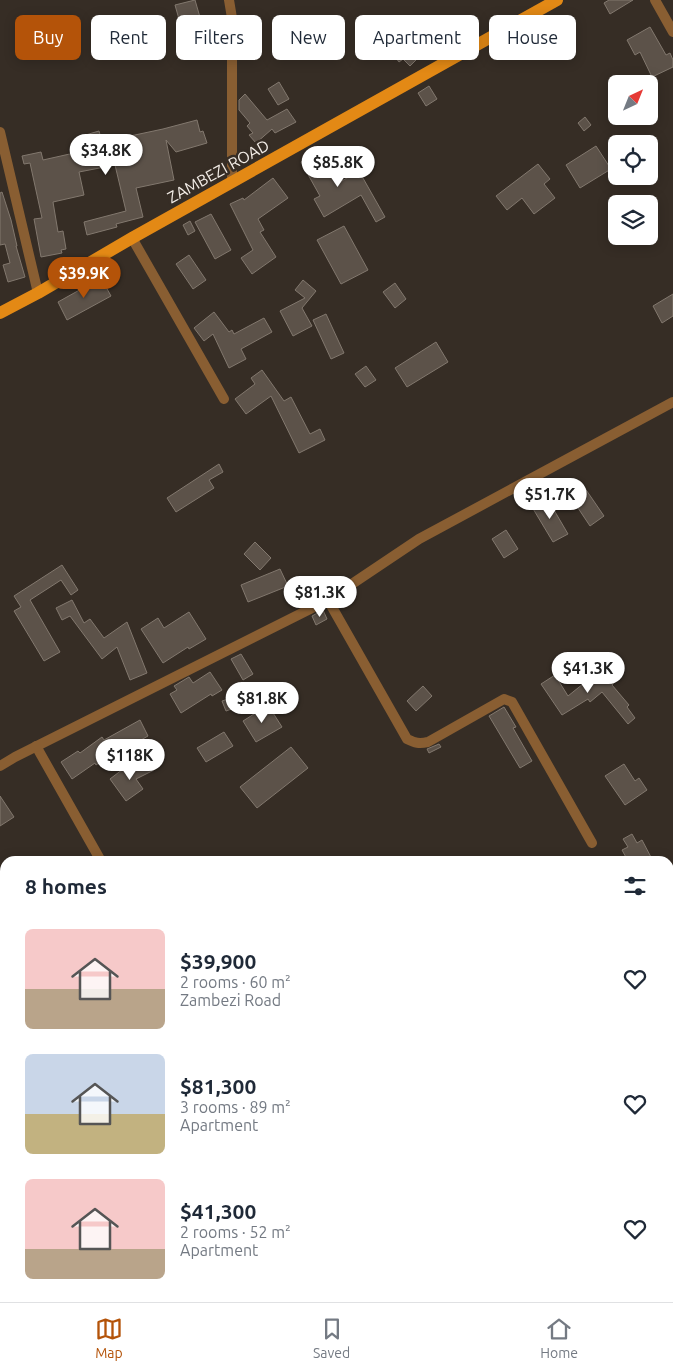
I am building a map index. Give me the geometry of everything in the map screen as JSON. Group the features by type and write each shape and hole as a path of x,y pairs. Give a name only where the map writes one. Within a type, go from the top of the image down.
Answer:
{"main road":[{"name":"ZAMBEZI ROAD","path":"0,313 557,0"}],"street":[{"path":"229,0 232,18 232,182"},
{"path":"655,0 673,32"},
{"path":"0,132 38,293"},
{"path":"132,238 224,399"},
{"path":"0,766 36,746 328,600 419,539 673,402"},
{"path":"328,600 407,739 420,743 428,742 504,699 512,702 592,843"},
{"path":"36,746 98,856"}],"building":[{"path":"195,0 199,15 178,15 175,5"},
{"path":"609,0 633,0 610,14 604,3"},
{"path":"650,27 666,55 670,53 673,67 656,75 651,75 640,52 635,55 627,40"},
{"path":"404,60 416,60 410,66"},
{"path":"279,82 289,99 278,105 268,89"},
{"path":"429,86 437,99 426,106 418,93"},
{"path":"245,94 267,120 287,109 296,122 275,133 272,129 256,143 249,135 253,133 247,126 250,123 239,110 239,100"},
{"path":"585,117 591,125 584,131 578,123"},
{"path":"197,120 200,132 203,131 207,143 176,152 166,140 174,180 136,188 143,217 116,224 117,227 87,235 84,222 126,211 115,165 79,172 84,195 53,202 58,232 63,231 66,249 61,250 62,253 41,257 34,219 42,218 30,163 24,164 22,156 41,152 43,160 83,151 82,136 99,131 102,142"},
{"path":"596,146 608,164 608,171 580,188 566,165"},
{"path":"319,152 335,181 339,179 340,182 359,171 385,217 376,222 361,195 324,217 314,199 320,196 301,162"},
{"path":"538,164 550,179 544,184 555,198 534,214 522,198 507,210 496,196"},
{"path":"273,178 288,198 258,219 264,230 260,232 276,257 252,274 241,258 253,250 230,204 243,198 244,200"},
{"path":"2,192 25,277 8,282 3,265 10,263 5,244 0,245 0,193"},
{"path":"211,214 231,250 215,259 195,222"},
{"path":"190,221 195,231 188,235 183,225"},
{"path":"344,226 368,270 341,284 317,240"},
{"path":"189,255 206,280 193,289 176,264"},
{"path":"101,278 111,296 67,320 58,302"},
{"path":"303,280 316,291 302,308 312,326 293,336 280,311 305,298 295,290"},
{"path":"395,283 406,299 395,308 383,292"},
{"path":"673,294 673,316 662,323 653,306"},
{"path":"214,312 229,332 232,330 234,334 264,318 272,332 241,349 246,359 229,368 213,334 204,341 194,328"},
{"path":"326,314 344,353 331,359 313,320"},
{"path":"436,342 448,362 407,387 395,368"},
{"path":"366,366 376,380 365,387 355,374"},
{"path":"262,370 284,401 291,397 310,434 320,429 325,440 299,453 271,396 246,414 235,399 255,384 251,378"},
{"path":"219,464 223,472 209,480 214,488 176,512 167,498"},
{"path":"580,481 604,516 590,526 566,490"},
{"path":"547,498 568,534 553,542 532,507"},
{"path":"506,530 518,549 504,558 492,539"},
{"path":"255,542 271,558 260,570 244,554"},
{"path":"62,565 78,590 71,595 61,580 30,600 60,652 44,661 14,611 21,607 14,596"},
{"path":"280,569 288,586 248,602 241,585"},
{"path":"72,600 84,623 90,619 104,638 127,622 147,673 130,680 117,647 102,659 70,616 62,620 56,608"},
{"path":"323,610 327,619 316,625 312,616"},
{"path":"189,612 206,639 189,649 188,647 163,663 141,629 158,618 164,628"},
{"path":"241,654 253,674 243,680 231,659"},
{"path":"604,667 615,682 612,685 629,705 627,707 635,718 628,724 602,692 590,702 588,699 562,715 541,684 555,675 568,696"},
{"path":"210,672 222,690 212,696 211,694 181,713 170,694 177,690 174,686 189,677 193,683"},
{"path":"423,686 432,696 416,711 407,701"},
{"path":"240,695 243,705 226,711 222,701"},
{"path":"268,705 282,727 256,742 243,721"},
{"path":"504,707 516,727 513,728 532,761 520,768 489,716"},
{"path":"140,720 148,736 120,752 118,750 96,765 95,763 72,779 61,762 78,751 80,753 102,737 104,740"},
{"path":"224,732 233,746 206,762 197,748"},
{"path":"439,744 441,747 429,753 427,749"},
{"path":"291,747 308,768 257,808 240,787"},
{"path":"149,762 154,770 136,779 143,789 126,801 110,779 127,766 131,772"},
{"path":"624,764 635,781 639,778 647,790 625,805 605,776"},
{"path":"0,796 14,817 0,826"},
{"path":"632,834 637,843 642,840 650,856 625,856 622,850 628,847 623,839"}]}
